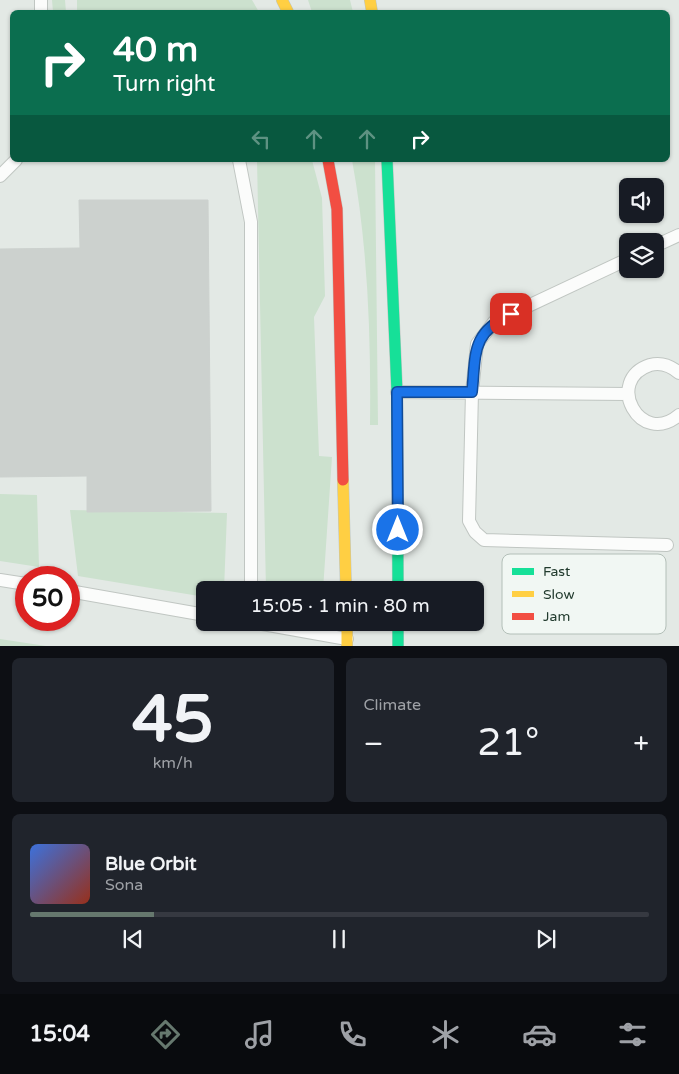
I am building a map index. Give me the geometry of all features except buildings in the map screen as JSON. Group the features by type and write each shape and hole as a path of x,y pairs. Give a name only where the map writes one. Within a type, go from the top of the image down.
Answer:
{"main road":[{"path":"328,162 337,208 346,581"},
{"path":"387,162 397,392 398,581"},
{"path":"398,631 398,646"}],"lane":[{"path":"0,176 14,162"},
{"path":"239,162 251,222 250,581"},
{"path":"664,242 679,235"},
{"path":"619,263 494,322 477,344 472,392 469,521 475,532 484,540 667,546"},
{"path":"679,373 663,364 653,364 643,368 635,375 628,394 630,405 644,420 653,424 664,424 679,415"},
{"path":"397,392 628,394"},
{"path":"0,580 15,582"},
{"path":"80,593 196,613"},
{"path":"292,631 347,643"}],"green space":[{"path":"52,0 65,0 66,10 53,10"},
{"path":"77,0 252,0 258,10 77,10"},
{"path":"308,0 350,0 352,10 311,10"},
{"path":"257,162 313,162 322,198 325,296 314,317 319,456 332,457 324,581 266,581"},
{"path":"352,162 375,162 378,425 370,425 370,358 367,292 362,226"},
{"path":"0,494 37,495 39,566 0,561"},
{"path":"70,510 227,513 224,581 196,581 196,596 80,576 80,566 77,566"},
{"path":"0,639 46,646 0,646"}],"traffic: fast":[{"path":"387,162 397,392 398,581"},
{"path":"398,631 398,646"}],"traffic: slow":[{"path":"282,0 287,10"},
{"path":"370,0 372,10"},
{"path":"343,480 346,581"},
{"path":"347,631 347,646"}],"traffic: jam":[{"path":"328,162 337,209 343,480"}],"route":[{"path":"398,530 397,392 472,392 477,344 484,332 494,322 511,314"}]}
